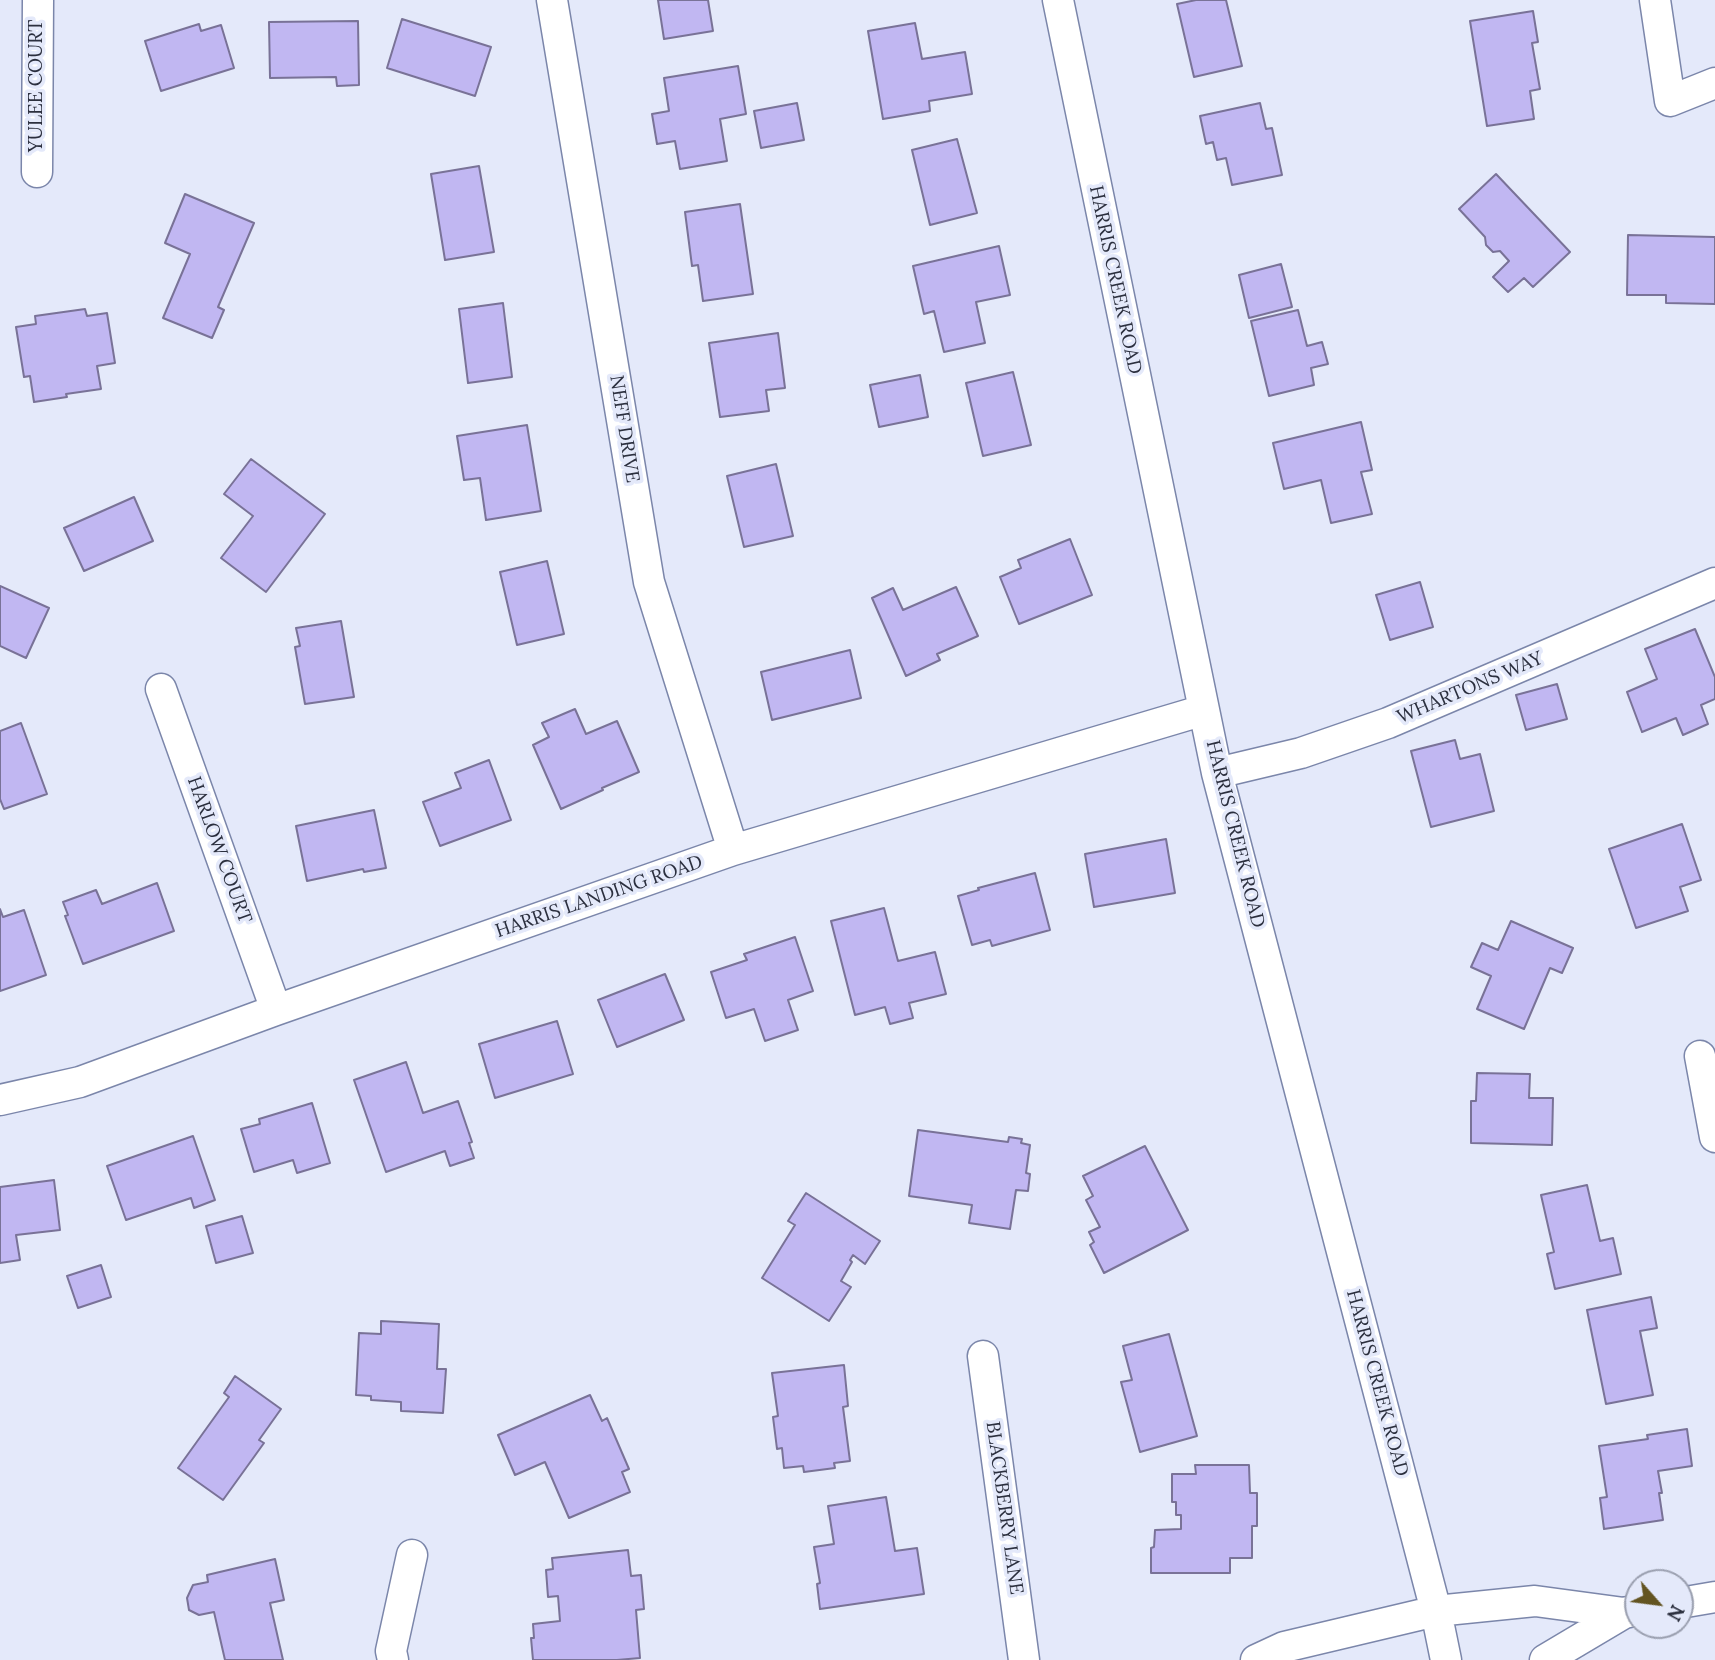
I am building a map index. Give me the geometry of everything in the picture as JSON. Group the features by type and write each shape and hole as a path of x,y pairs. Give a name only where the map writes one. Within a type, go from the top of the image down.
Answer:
{"street":[{"name":"YULEE COURT","path":"37,172 38,0"},
{"name":"NEFF DRIVE","path":"552,0 649,582 733,850"},
{"name":"HARRIS CREEK ROAD","path":"1058,0 1217,773 1436,1611 1446,1660"},
{"path":"1655,0 1670,101 1715,83"},
{"name":"WHARTONS WAY","path":"1217,773 1301,753 1388,723 1715,583"},
{"name":"HARLOW COURT","path":"161,689 276,1010"},
{"name":"HARRIS LANDING ROAD","path":"0,1100 80,1082 276,1010 733,850 1205,710"},
{"path":"1700,1056 1715,1137"},
{"name":"BLACKBERRY LANE","path":"983,1356 1024,1660"},
{"path":"393,1660 391,1651 412,1555"},
{"path":"1694,1601 1715,1597"},
{"path":"1256,1660 1284,1647 1436,1611 1535,1601 1624,1611"},
{"path":"1545,1660 1624,1616"}],"building":[{"path":"658,0 708,0 713,31 664,39"},
{"path":"1196,0 1226,0 1242,66 1194,77 1177,4"},
{"path":"1533,11 1538,42 1532,43 1540,89 1530,91 1534,119 1487,126 1470,21"},
{"path":"402,19 491,47 475,96 387,68"},
{"path":"358,21 359,85 337,86 336,77 270,78 269,22"},
{"path":"915,23 922,59 965,52 972,94 929,101 930,111 883,119 868,31"},
{"path":"199,24 201,31 221,25 234,68 161,91 145,41"},
{"path":"738,66 746,114 720,119 727,161 680,169 675,141 657,144 652,114 669,111 664,78"},
{"path":"797,103 804,140 761,148 754,111"},
{"path":"1260,103 1266,129 1272,128 1282,175 1232,185 1226,158 1217,160 1213,142 1206,144 1200,116"},
{"path":"957,139 977,213 930,225 912,150"},
{"path":"479,166 494,252 445,260 431,174"},
{"path":"1496,174 1570,252 1533,287 1524,278 1508,292 1493,277 1509,261 1500,251 1493,252 1486,245 1485,237 1459,209"},
{"path":"185,194 254,223 218,307 224,310 212,338 163,318 190,254 165,243"},
{"path":"740,204 753,294 703,301 698,265 692,266 685,212"},
{"path":"1628,235 1715,237 1715,304 1666,303 1666,295 1627,295"},
{"path":"999,246 1010,295 976,302 985,343 944,352 934,311 924,314 913,266"},
{"path":"1281,264 1292,307 1249,318 1239,275"},
{"path":"503,303 512,377 468,383 459,309"},
{"path":"85,309 87,316 107,313 115,363 97,366 101,389 34,402 30,376 24,377 16,327 36,324 35,316"},
{"path":"1298,310 1307,346 1322,342 1328,364 1311,368 1314,385 1269,396 1251,321"},
{"path":"778,333 785,388 766,390 769,411 720,417 709,343"},
{"path":"1013,372 1031,445 983,456 966,383"},
{"path":"920,375 928,417 879,427 870,385"},
{"path":"1361,422 1372,470 1361,472 1372,514 1331,523 1321,480 1284,489 1273,443"},
{"path":"527,425 541,511 486,520 480,478 464,480 457,436"},
{"path":"251,459 325,514 266,592 221,558 253,516 224,494"},
{"path":"776,464 793,536 744,547 727,476"},
{"path":"134,497 153,541 84,571 64,528"},
{"path":"1070,539 1092,595 1019,624 1000,577 1021,568 1018,560"},
{"path":"547,561 564,634 517,645 500,572"},
{"path":"1420,582 1433,627 1390,640 1376,595"},
{"path":"0,586 49,608 26,658 0,646"},
{"path":"956,587 978,636 937,654 940,660 906,676 872,598 893,588 903,610"},
{"path":"341,621 354,697 305,704 295,647 300,646 296,628"},
{"path":"1695,629 1715,677 1715,699 1701,705 1708,724 1683,735 1676,718 1642,732 1627,692 1657,679 1645,649"},
{"path":"850,650 861,698 772,720 761,672"},
{"path":"1557,684 1567,719 1526,730 1516,695"},
{"path":"575,709 586,734 617,721 639,772 561,809 533,745 549,737 542,723"},
{"path":"21,723 47,794 4,809 0,799 0,731"},
{"path":"1455,740 1460,759 1480,754 1494,811 1431,827 1411,751"},
{"path":"489,760 511,820 440,846 423,802 461,788 455,773"},
{"path":"374,810 386,868 364,872 363,869 307,881 296,826"},
{"path":"1682,824 1701,880 1680,887 1688,911 1636,928 1609,849"},
{"path":"1166,839 1175,893 1094,907 1085,854"},
{"path":"1035,873 1050,930 992,946 990,940 972,945 958,896"},
{"path":"157,883 174,931 83,964 65,916 68,915 63,902 96,890 102,904"},
{"path":"884,908 898,961 935,952 946,994 909,1003 913,1018 890,1024 885,1007 855,1015 831,921"},
{"path":"0,909 3,917 24,910 46,975 0,991"},
{"path":"1511,921 1573,948 1562,973 1550,968 1524,1029 1477,1009 1491,976 1471,967 1482,943 1498,950"},
{"path":"795,937 813,991 788,1000 798,1030 765,1041 754,1009 726,1018 711,972 747,960 744,954"},
{"path":"665,974 684,1020 617,1047 598,1000"},
{"path":"557,1021 573,1074 495,1098 479,1044"},
{"path":"406,1062 423,1113 458,1101 472,1142 469,1143 474,1158 450,1166 445,1151 386,1172 354,1080"},
{"path":"1477,1073 1530,1074 1529,1098 1553,1098 1552,1145 1471,1143 1471,1101 1476,1101"},
{"path":"312,1103 330,1163 297,1173 293,1160 254,1172 241,1129 260,1124 259,1119"},
{"path":"918,1130 1008,1142 1009,1137 1022,1139 1021,1143 1030,1145 1026,1173 1030,1174 1028,1191 1016,1190 1010,1229 969,1223 972,1205 909,1196"},
{"path":"193,1136 215,1200 194,1208 191,1198 126,1220 107,1166"},
{"path":"1145,1146 1188,1230 1104,1273 1090,1245 1094,1242 1089,1232 1100,1227 1086,1200 1093,1196 1083,1176"},
{"path":"54,1180 60,1230 16,1235 20,1260 0,1263 0,1187"},
{"path":"1587,1185 1600,1241 1613,1238 1621,1274 1555,1289 1547,1254 1554,1252 1541,1195"},
{"path":"806,1193 880,1241 865,1264 853,1255 841,1281 851,1287 829,1321 762,1278 795,1225 788,1221"},
{"path":"242,1216 253,1253 216,1263 206,1226"},
{"path":"101,1265 111,1297 78,1308 67,1276"},
{"path":"1651,1297 1657,1328 1640,1331 1653,1395 1606,1404 1587,1310"},
{"path":"381,1321 439,1324 437,1369 446,1369 443,1413 401,1411 401,1402 371,1400 371,1396 356,1395 359,1333 381,1334"},
{"path":"1169,1334 1197,1436 1140,1452 1121,1382 1132,1380 1123,1346"},
{"path":"844,1365 848,1406 843,1407 850,1461 834,1463 835,1468 804,1472 803,1466 784,1468 782,1448 777,1449 773,1417 778,1416 772,1373"},
{"path":"235,1376 281,1409 259,1440 264,1443 223,1500 178,1468 229,1397 224,1393"},
{"path":"590,1395 602,1421 607,1418 629,1469 622,1472 630,1492 569,1518 545,1462 515,1475 498,1435"},
{"path":"1687,1429 1692,1466 1658,1471 1663,1520 1604,1529 1600,1498 1607,1497 1599,1446 1648,1439 1647,1435"},
{"path":"1195,1465 1249,1465 1250,1493 1257,1493 1257,1526 1252,1526 1252,1558 1230,1558 1230,1573 1151,1573 1151,1548 1154,1547 1155,1530 1181,1529 1181,1515 1176,1515 1176,1502 1172,1502 1172,1474 1196,1474"},
{"path":"886,1497 895,1551 917,1548 924,1594 820,1609 817,1584 820,1583 814,1547 834,1544 828,1506"},
{"path":"628,1550 631,1576 641,1575 644,1609 636,1610 640,1658 533,1660 533,1624 560,1621 558,1596 548,1597 546,1570 553,1569 552,1558"},
{"path":"275,1559 284,1600 270,1603 283,1660 225,1660 214,1612 199,1615 189,1610 187,1598 193,1585 208,1582 207,1575"}]}
